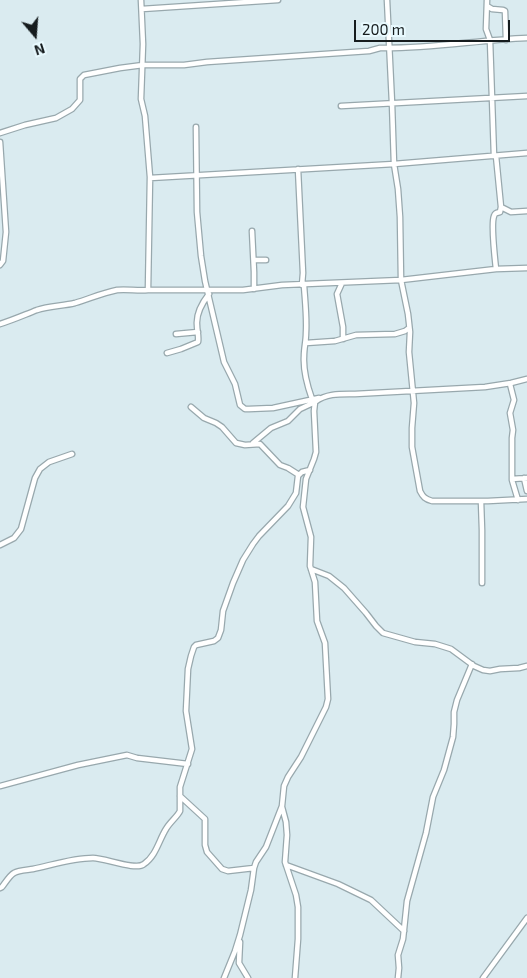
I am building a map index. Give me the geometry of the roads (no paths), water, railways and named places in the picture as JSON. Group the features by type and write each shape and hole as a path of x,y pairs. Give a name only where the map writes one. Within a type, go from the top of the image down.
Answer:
{"street":[{"path":"141,0 143,44 141,99 145,116 150,178 148,290"},
{"path":"142,9 278,0"},
{"path":"387,0 394,164 400,217 401,280 408,314 409,352 414,403 412,447 420,491 425,499 432,500 481,501 527,499"},
{"path":"487,0 486,30 490,40 495,156 501,207 500,212 494,216 493,223 496,269"},
{"path":"487,6 492,9 504,10 506,40"},
{"path":"0,133 56,118 72,110 80,100 80,79 84,75 99,71 143,66 184,65 527,38"},
{"path":"340,106 527,96"},
{"path":"196,127 197,212 201,256 222,356 242,408 273,408 329,395 485,387 510,384 527,379"},
{"path":"0,142 6,232 3,261 0,265"},
{"path":"150,178 394,164 527,153"},
{"path":"224,978 240,935 251,890 254,868 266,847 282,806 284,786 301,757 326,707 328,699 325,643 317,622 315,582 310,561 310,531 303,507 306,479 316,452 314,400 304,371 307,322 303,285 298,169"},
{"path":"501,207 511,212 527,211"},
{"path":"252,231 254,289"},
{"path":"0,234 6,232"},
{"path":"254,260 266,260"},
{"path":"0,324 36,310 68,305 118,290 208,292 282,285 401,280 496,269 527,268"},
{"path":"342,283 338,294 343,339"},
{"path":"167,353 197,343 199,340 197,317 208,292"},
{"path":"306,343 343,339 356,335 395,334 409,328"},
{"path":"176,334 198,332"},
{"path":"510,384 514,400 510,413 513,430 512,479 518,500"},
{"path":"252,444 271,428 288,421 300,409 314,400"},
{"path":"191,407 204,418 222,427 236,443 261,445 280,465 299,475"},
{"path":"0,545 14,538 20,529 35,478 40,469 49,462 72,454"},
{"path":"0,888 14,873 73,860 92,858 107,860 117,864 124,863 138,866 144,865 154,852 167,827 180,811 182,777 192,749 186,711 186,692 188,669 194,647 218,638 223,611 243,560 259,536 284,512 291,502 296,493 299,475 310,470"},
{"path":"512,479 525,478 527,492"},
{"path":"481,501 482,583"},
{"path":"311,569 329,576 344,588 384,633 415,642 435,644 451,649 483,670 490,671 527,666"},
{"path":"398,978 398,955 403,939 407,901 426,833 433,797 444,770 453,737 454,712 457,700 472,664"},
{"path":"0,786 78,765 127,755 188,764"},
{"path":"180,796 205,820 208,852 222,869 228,871 254,868"},
{"path":"282,806 287,835 286,866 298,907 295,978"},
{"path":"286,866 338,884 372,900 404,931"},
{"path":"482,978 527,918"},
{"path":"240,935 240,963 248,978"}]}
